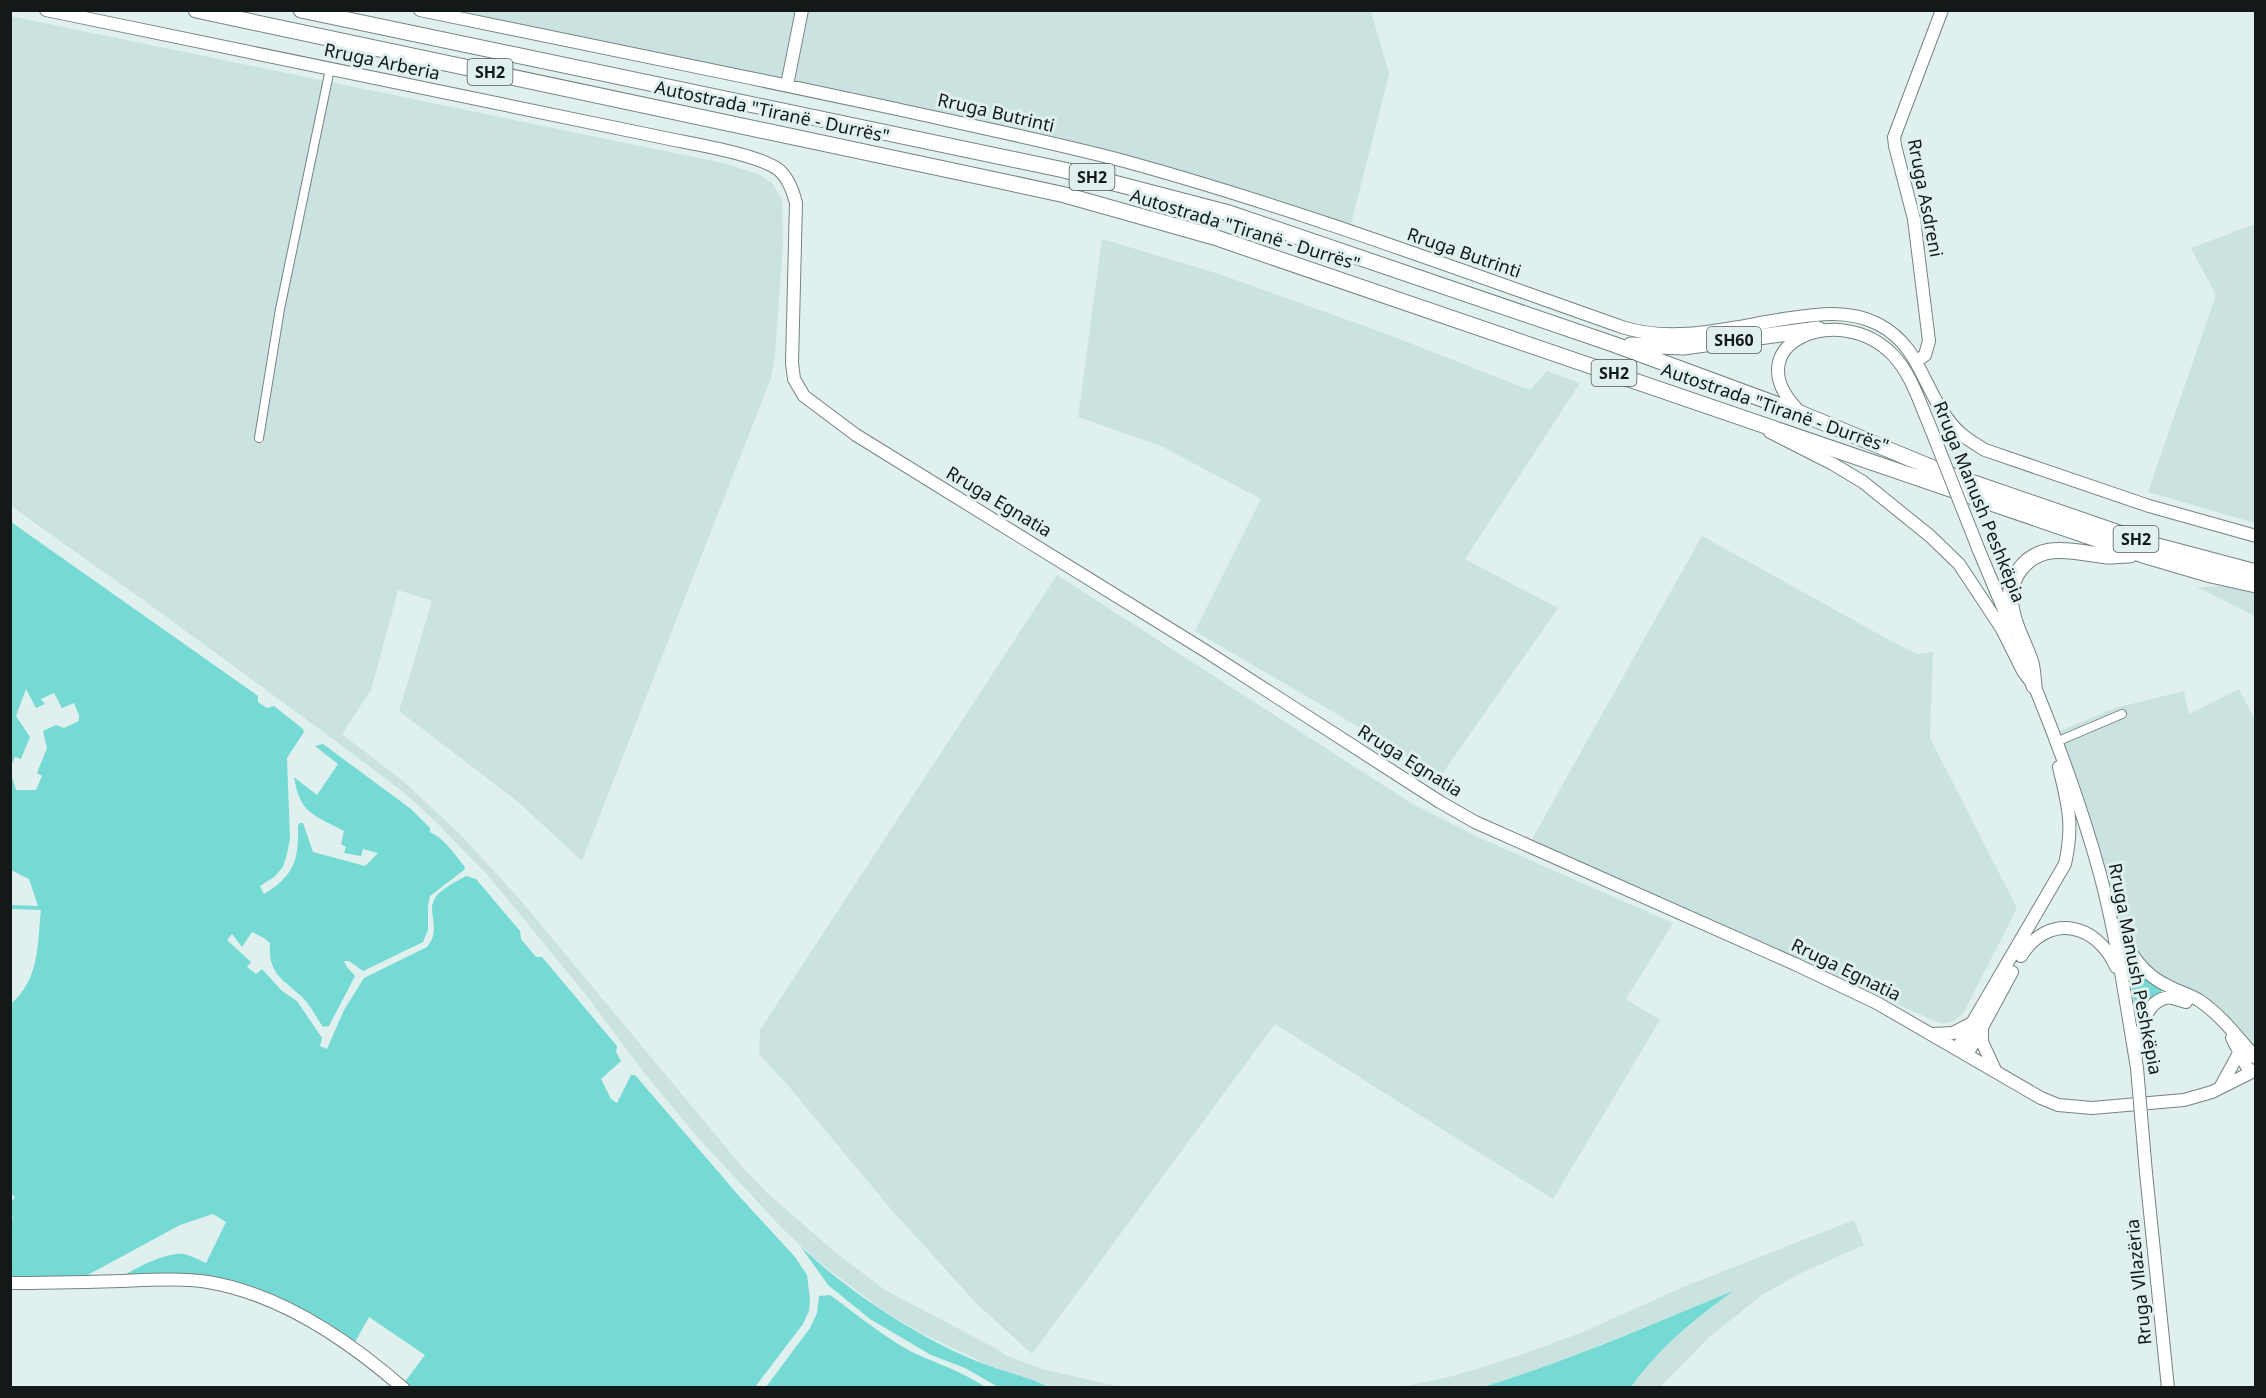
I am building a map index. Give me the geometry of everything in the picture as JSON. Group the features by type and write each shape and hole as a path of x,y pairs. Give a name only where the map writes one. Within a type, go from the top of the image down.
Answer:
{"highway":[{"name":"Autostrada \"Tiranë - Durrës\"","path":"196,10 1065,195 1214,237 2144,555 2211,575 2256,585"},
{"name":"Autostrada \"Tiranë - Durrës\"","path":"301,10 1064,170 1229,213 1613,344 1800,413 1945,473 2154,545 2256,572"},
{"name":"SH60","path":"1648,340 1683,347 1818,329"},
{"path":"1613,344 1648,340"},
{"path":"2034,686 2032,665 2010,602 2013,581 2024,564 2037,555 2056,550 2108,556 2144,555"}],"main road":[{"name":"Rruga Arberia","path":"46,10 665,138 758,159 779,171"},
{"name":"Rruga Butrinti","path":"420,10 787,85 1123,161 1221,190 1551,302 1632,331 1648,340 1812,314 1843,313 1866,319 1888,330 1904,345 1917,361 1945,416 1961,435 1985,450 2149,506 2256,536"},
{"path":"787,85 802,10"},
{"name":"Rruga Asdreni","path":"1917,361 1924,355 1929,341 1914,219 1894,146 1894,137 1942,10"},
{"name":"Rruga Egnatia","path":"779,171 793,192 797,214 792,351 794,379 804,396 903,465 1204,650 1448,807 1506,836 1877,1003 2041,1098 2068,1107 2099,1108 2184,1100 2205,1095 2254,1071"},
{"path":"1800,413 1782,391 1780,361 1792,342 1818,329"},
{"name":"Rruga Manush Peshkëpia","path":"1818,329 1844,329 1869,338 1884,346 1910,378 2056,742 2076,794 2108,908 2137,1064 2146,1173"},
{"path":"1756,423 1777,437 1833,464 1863,482 1930,536 1959,564 2002,630 2023,671 2034,686"},
{"path":"1995,1070 1982,1042 1978,1025 2065,864 2071,839 2070,814 2057,761 2056,742"},
{"path":"2108,908 2127,949 2142,969 2161,983 2199,1001 2229,1026 2254,1071"},
{"path":"1962,1052 2028,946 2048,930 2076,929 2092,936 2112,959 2123,985"},
{"path":"2137,1064 2148,1010 2158,1000 2169,997 2183,1000 2220,1025 2240,1047 2256,1058"},
{"path":"1932,1034 1953,1033 1978,1025"},
{"path":"2219,1089 2229,1075 2240,1047"},
{"name":"Rruga Vllazëria","path":"2146,1173 2168,1388"},
{"path":"10,1283 151,1280 206,1282 244,1291 288,1310 331,1333 378,1366 403,1388"}],"street":[{"path":"259,438 280,309 330,69"},
{"path":"2056,742 2122,714"}],"shaded area":[{"path":"420,11 1371,11 1389,74 1349,232 1123,161"},
{"path":"10,16 723,163 758,174 772,183 782,200 783,245 775,355 771,378 582,861 517,801 399,711 432,601 398,590 371,690 342,734 403,781 462,836 522,902 744,1169 767,1193 835,1252 885,1290 1007,1356 1042,1369 1121,1387 1048,1387 988,1365 921,1333 885,1312 811,1256 699,1139 491,879 436,822 402,791 318,728 11,506"},
{"path":"2256,224 2255,523 2148,492 2216,295 2191,248"},
{"path":"1102,239 1219,274 1384,333 1530,390 1547,371 1580,383 1465,559 1558,608 1440,777 1195,631 1261,499 1161,446 1078,417"},
{"path":"11,522 258,696 258,702 267,708 274,706 303,729 304,732 287,758 290,838 287,854 283,867 274,877 260,886 264,894 282,881 293,866 300,823 303,823 313,852 365,866 378,853 363,849 361,856 344,853 346,847 341,844 344,831 310,812 300,799 294,777 317,795 338,764 315,746 323,744 411,809 430,828 430,832 449,847 465,867 430,896 428,930 423,942 363,971 349,961 344,961 355,976 329,1026 323,1027 304,999 277,974 271,961 270,943 252,932 242,947 232,934 227,940 251,962 247,967 256,974 262,969 282,991 297,1001 322,1038 320,1046 327,1049 344,1010 364,978 427,947 433,934 432,905 436,896 466,876 476,879 520,931 521,939 536,957 542,957 617,1046 616,1052 621,1061 601,1079 611,1099 617,1103 631,1075 635,1075 795,1257 807,1275 810,1300 809,1311 803,1324 755,1387 410,1387 404,1383 425,1355 369,1317 355,1342 308,1314 237,1282 193,1278 119,1279 150,1262 176,1254 186,1255 206,1263 226,1222 213,1214 180,1225 84,1277 11,1278 10,1220 13,1218 11,1201 15,1198 10,1191 11,1004 20,994 32,972 41,910 11,909 11,905 38,906 29,879 11,870 11,774 16,790 36,790 42,776 37,773 47,748 43,731 56,725 64,728 79,721 79,715 74,703 62,708 54,693 41,699 45,704 36,708 26,689 16,716 30,737 21,759 15,757 11,766"},
{"path":"1702,536 1891,641 1917,654 1933,652 1930,738 2017,908 1963,1014 1954,1021 1942,1024 1746,939 1532,839"},
{"path":"1057,575 1411,803 1482,839 1673,923 1626,999 1660,1020 1553,1199 1275,1024 1032,1354 976,1303 890,1208 759,1054 760,1030"},
{"path":"2227,586 2255,593 2255,616 2197,587"},
{"path":"2239,689 2256,722 2255,1058 2229,1026 2161,983 2119,930 2053,734 2115,708 2184,691 2189,714"},
{"path":"2127,958 2163,990 2143,1009 2137,1022"},
{"path":"1854,1220 1864,1245 1799,1274 1762,1295 1708,1338 1660,1387 1631,1387 1680,1330 1730,1293 1530,1373 1483,1387 1397,1388 1453,1376 1518,1356 1583,1332 1688,1285"},
{"path":"801,1247 842,1282 913,1330 963,1355 1048,1387 998,1387 965,1368 931,1355 870,1319 828,1285"},
{"path":"1733,1291 1678,1335 1631,1387 1483,1387 1578,1354"},
{"path":"830,1295 898,1344 975,1380 985,1387 766,1387 810,1328 817,1313 819,1296"}]}
